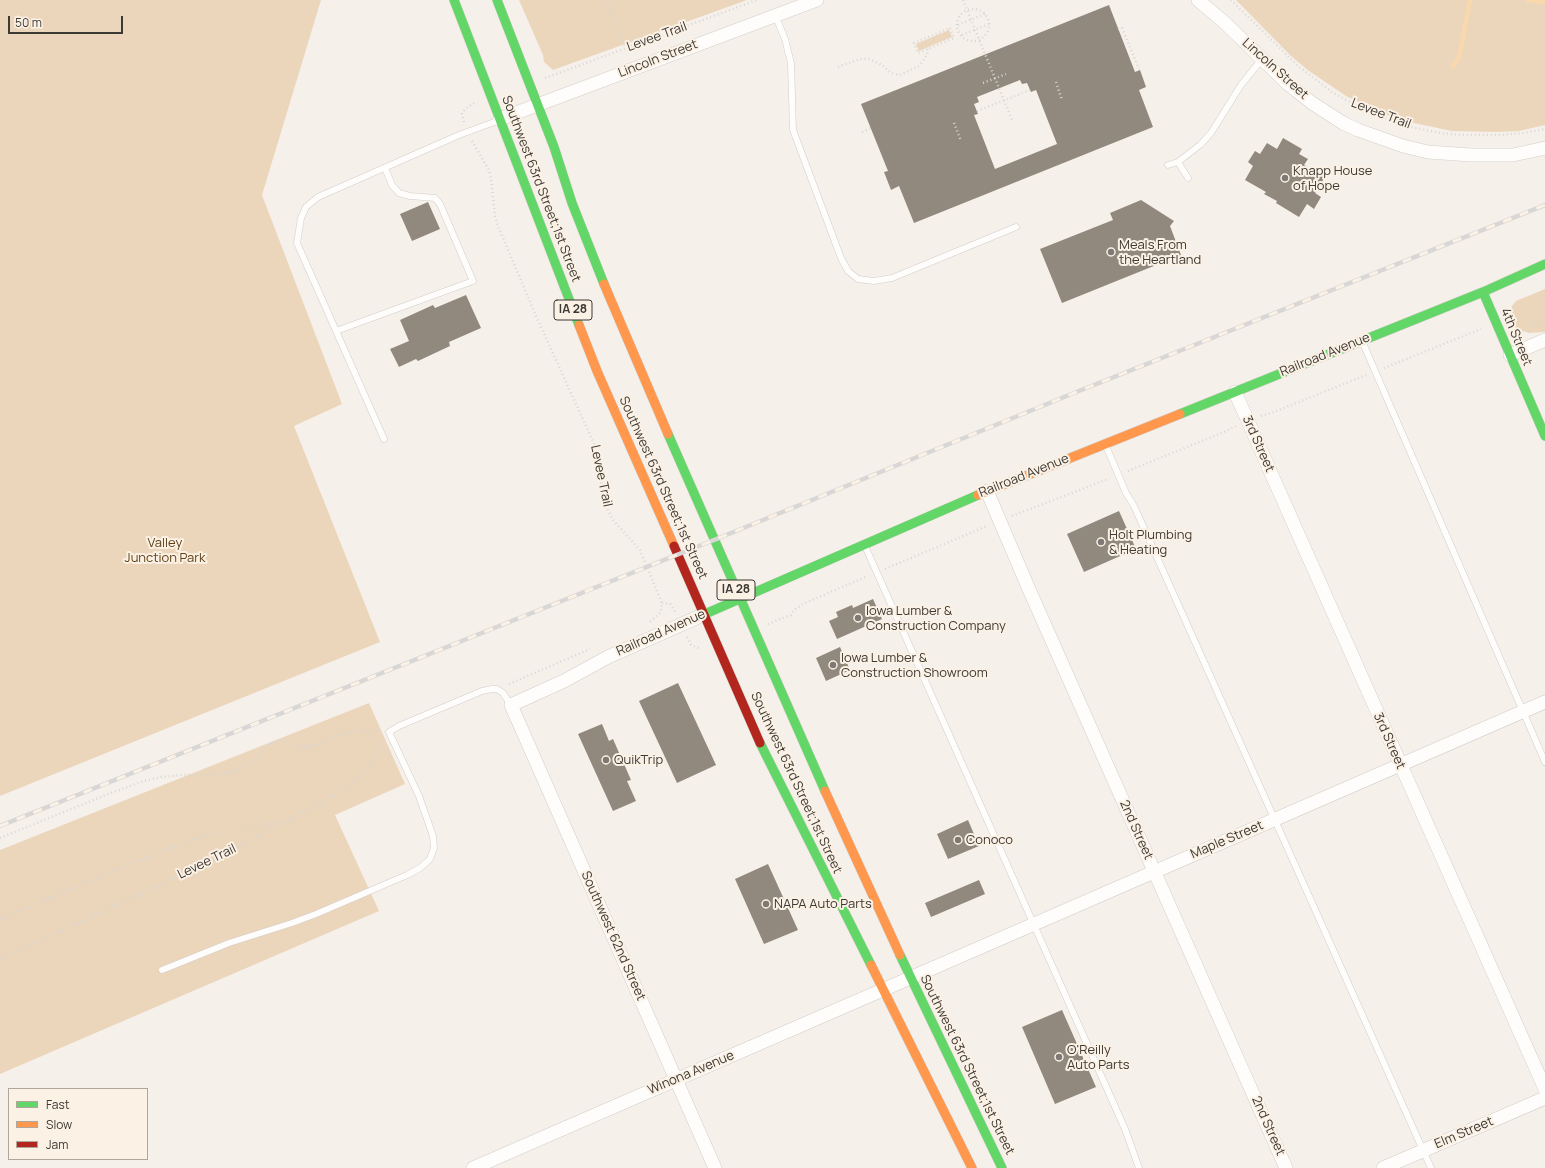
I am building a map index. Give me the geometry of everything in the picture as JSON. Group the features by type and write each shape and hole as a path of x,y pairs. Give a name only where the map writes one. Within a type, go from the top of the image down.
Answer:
{"main road":[{"name":"Southwest 63rd Street;1st Street","path":"454,0 596,371 768,761 928,1077 972,1168"},
{"name":"Southwest 63rd Street;1st Street","path":"497,0 538,105 572,203 615,311 740,599 910,978 953,1064 1002,1168"},
{"name":"Railroad Avenue","path":"704,614 987,491 1483,292 1545,264"},
{"name":"4th Street","path":"1483,292 1545,436"}],"street":[{"name":"Lincoln Street","path":"500,119 817,0"},
{"name":"Lincoln Street","path":"1198,0 1224,22 1288,84 1343,123 1358,130 1403,146 1428,152 1472,155 1513,155 1545,148"},
{"path":"1510,355 1545,340"},
{"name":"3rd Street","path":"1235,392 1545,1089"},
{"name":"2nd Street","path":"987,491 1286,1168"},
{"name":"Railroad Avenue","path":"511,705 559,684 608,657 704,614"},
{"name":"Maple Street","path":"910,978 1545,702"},
{"name":"Southwest 62nd Street","path":"511,705 715,1168"},
{"name":"Winona Avenue","path":"473,1168 910,978"},
{"name":"Elm Street","path":"1383,1168 1545,1098"}],"lane":[{"path":"776,15 791,63 793,130 841,258 848,271 858,278 874,282 892,278 1016,227"},
{"path":"1168,165 1178,162 1200,145 1211,133 1241,84 1262,59"},
{"path":"384,438 297,243 301,218 306,207 318,197 464,133 500,119"},
{"path":"1178,162 1188,178"},
{"path":"336,332 474,281 440,204 435,198 410,196 399,193 392,185 385,168"},
{"path":"1362,340 1545,762"},
{"path":"1105,444 1431,1168"},
{"path":"864,544 1122,1122 1140,1168"},
{"path":"162,970 229,943 292,923 408,875 420,868 430,859 434,848 433,836 420,796 389,732 399,726 482,691 497,689 503,693 511,705"}],"path":[{"path":"606,0 626,48"},
{"name":"Levee Trail","path":"558,73 757,0"},
{"path":"964,0 1012,120"},
{"name":"Levee Trail","path":"1231,0 1298,66 1332,92 1370,112 1412,126 1460,135 1500,135 1545,129"},
{"path":"977,9 985,14 989,24 987,32 979,40 969,40 959,31 959,18 968,10 977,9"},
{"path":"958,25 985,14"},
{"path":"962,35 989,24"},
{"path":"950,28 952,33 954,38 918,53 914,43 950,28"},
{"path":"1118,29 1122,28 1139,69"},
{"path":"952,33 959,31"},
{"path":"838,67 860,59 869,59 882,65 891,73 900,75 919,66 927,55 928,49"},
{"path":"983,83 1006,74"},
{"path":"1056,82 1062,100"},
{"path":"977,111 1030,90"},
{"path":"463,119 462,114 465,109 476,103"},
{"path":"954,123 961,141"},
{"path":"862,132 871,128"},
{"name":"Levee Trail","path":"473,144 485,162 490,174 495,216 498,226 536,316 596,448 604,503 613,520 640,550 662,603"},
{"path":"1534,325 1545,320"},
{"path":"648,623 660,613 662,603 670,604 676,613"},
{"path":"690,643 691,645 701,649"},
{"path":"497,689 592,648"},
{"path":"0,838 144,781 181,775 219,775 234,771 245,766 269,744 280,740 288,741 301,747 313,746 355,731 371,731 399,726"},
{"name":"Levee Trail","path":"0,959 209,862 345,789 358,779 372,762 389,732"},
{"path":"0,919 140,860 208,834 284,822"}],"green space":[{"name":"Valley Junction Park","path":"0,0 321,0 262,195 342,404 294,426 380,642 0,796"},
{"path":"519,0 747,0 553,70 544,62 543,55"},
{"path":"1236,0 1545,0 1545,125 1519,131 1452,131 1409,122 1387,115 1346,96 1309,71 1291,56"},
{"path":"949,30 952,37 919,51 916,44"},
{"path":"1545,289 1545,332 1529,333 1517,329 1513,325 1511,319 1510,313 1512,306 1516,301"},
{"path":"369,703 405,784 335,815 379,911 0,1074 0,850"}],"building":[{"path":"1109,5 1135,72 1140,70 1146,87 1139,90 1153,127 914,223 899,186 891,190 884,172 888,171 861,104","holes":["1020,80 1022,84 1027,83 1031,92 1036,90 1057,144 995,169 974,115 978,114 974,104 979,102 977,97"]},
{"name":"Knapp House of Hope","path":"1283,138 1302,149 1299,154 1308,159 1304,165 1325,177 1315,193 1321,197 1314,209 1307,204 1299,217 1276,203 1277,201 1264,194 1266,192 1245,180 1253,166 1248,162 1255,151 1260,154 1267,143 1277,149"},
{"name":"Meals From the Heartland","path":"1141,200 1174,221 1170,226 1181,255 1062,303 1040,249 1113,220 1110,213"},
{"path":"428,202 440,229 412,241 400,214"},
{"path":"466,295 481,328 449,342 450,346 418,361 416,359 399,367 390,349 409,341 400,320 433,305 435,308"},
{"name":"Holt Plumbing & Heating","path":"1119,511 1136,549 1084,572 1067,534"},
{"name":"Iowa Lumber & Construction Company","path":"873,599 882,619 837,639 829,621 838,617 836,612 852,605 853,608"},
{"name":"Iowa Lumber & Construction Showroom","path":"840,647 850,670 826,681 816,658"},
{"name":"QuikTrip","path":"678,683 716,765 677,783 639,701"},
{"name":"QuikTrip","path":"602,724 609,741 613,739 631,780 627,781 636,801 613,811 578,734"},
{"name":"Conoco","path":"968,820 979,846 948,859 937,834"},
{"name":"NAPA Auto Parts","path":"768,864 798,930 764,944 735,879"},
{"name":"Conoco","path":"979,880 985,894 931,917 925,903"},
{"name":"O'Reilly Auto Parts","path":"1062,1010 1096,1087 1055,1104 1022,1027"}],"waterway":[{"path":"1453,66 1459,58 1470,0"},
{"path":"1528,0 1545,2"}],"railway":[{"path":"0,826 714,540 1074,393 1545,205"}],"traffic: fast":[{"path":"454,0 579,325"},
{"path":"497,0 554,147 572,203 604,284"},
{"path":"1180,414 1483,292 1545,264"},
{"path":"1483,292 1545,436"},
{"path":"668,434 825,791"},
{"path":"705,614 978,495"},
{"path":"760,743 871,965"},
{"path":"900,955 1002,1168"}],"traffic: slow":[{"path":"604,284 668,434"},
{"path":"579,325 597,371 674,546"},
{"path":"978,495 1180,414"},
{"path":"825,791 900,955"},
{"path":"871,965 972,1168"}],"traffic: jam":[{"path":"674,546 760,743"}],"place":[{"name":"Knapp House of Hope","path":"1285,178"},
{"name":"Meals From the Heartland","path":"1111,252"},
{"name":"Holt Plumbing & Heating","path":"1101,542"},
{"name":"Iowa Lumber & Construction Company","path":"858,618"},
{"name":"Iowa Lumber & Construction Showroom","path":"833,665"},
{"name":"QuikTrip","path":"606,760"},
{"name":"Conoco","path":"958,840"},
{"name":"NAPA Auto Parts","path":"766,904"},
{"name":"O'Reilly Auto Parts","path":"1059,1057"}]}
